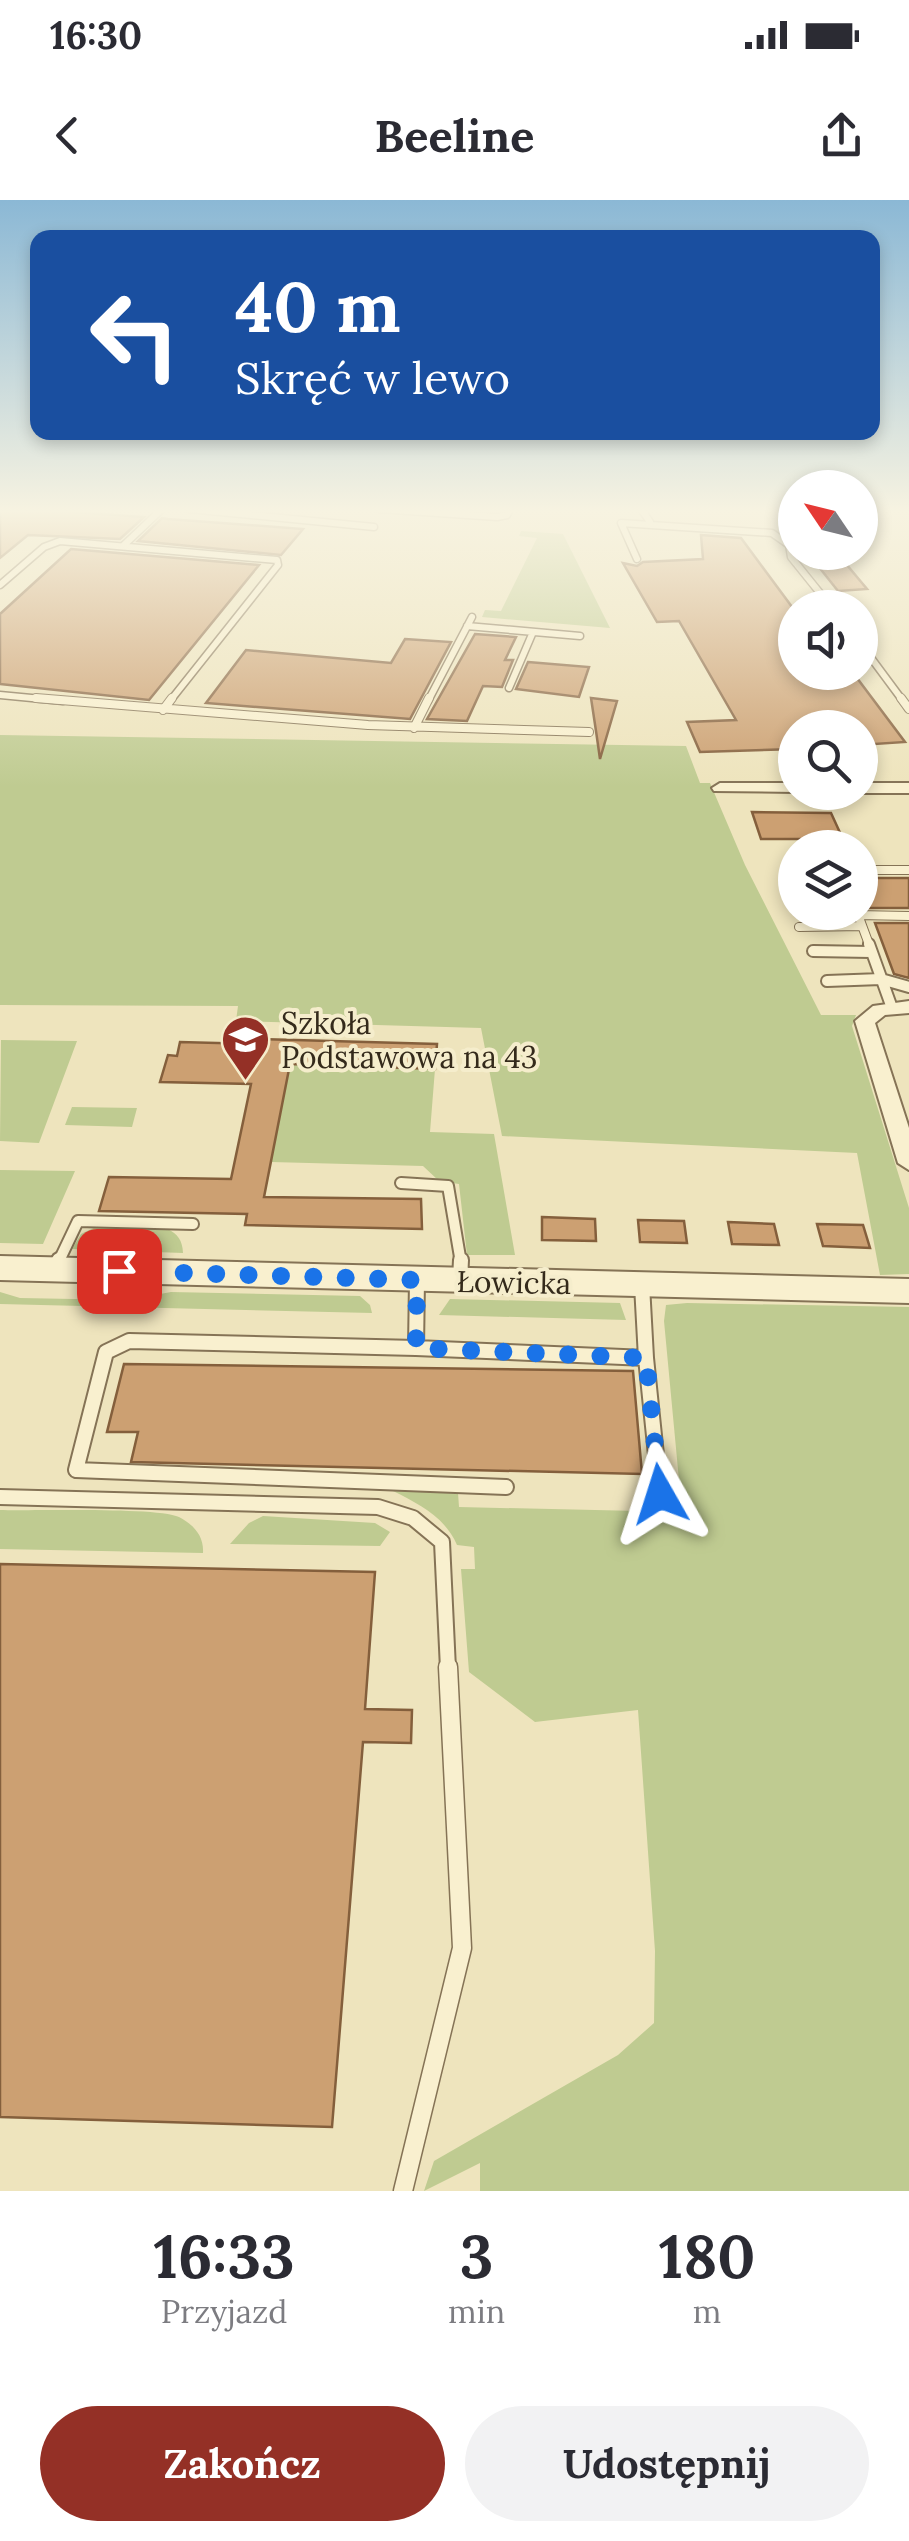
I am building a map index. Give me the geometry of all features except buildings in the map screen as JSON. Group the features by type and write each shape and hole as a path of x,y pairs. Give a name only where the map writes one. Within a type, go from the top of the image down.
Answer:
{"street":[{"path":"720,788 778,788"},
{"path":"878,788 909,788"},
{"path":"900,1008 880,1010 865,1021 909,1163"},
{"name":"Łowicka","path":"0,1268 909,1292"}],"lane":[{"path":"162,710 247,602"},
{"path":"414,728 469,622 580,636"},
{"path":"509,688 533,632"},
{"path":"878,667 909,708"},
{"path":"0,695 414,728 589,732"},
{"path":"878,870 909,870"},
{"path":"878,915 909,916"},
{"path":"863,930 881,979 900,1008"},
{"path":"814,951 871,952"},
{"path":"828,980 881,979 909,987"},
{"path":"401,1183 448,1186 460,1256 460,1280"},
{"path":"55,1270 78,1221 194,1224"},
{"path":"416,1348 417,1280"},
{"path":"642,1285 660,1494"},
{"path":"506,1487 76,1470 106,1352 129,1341 646,1358"},
{"path":"0,1497 378,1507 412,1516 442,1542 462,1948 403,2191"}],"green space":[{"path":"505,602 597,602 610,628 482,617 485,610 501,611"},
{"path":"0,735 686,746 700,783 710,783 745,865 821,1015 856,1015 852,1026 909,1208 909,1274 880,1275 857,1153 502,1136 481,1028 236,1021 238,1006 0,1005"},
{"path":"1,1040 77,1041 39,1143 0,1141"},
{"path":"290,1064 435,1069 430,1132 494,1134 515,1255 467,1255 459,1184 439,1181 423,1166 271,1162"},
{"path":"72,1107 137,1108 132,1127 65,1125"},
{"path":"0,1170 75,1171 43,1244 0,1243"},
{"path":"100,1225 164,1228 181,1241 183,1253 72,1249 81,1234"},
{"path":"0,1292 20,1298 128,1300 171,1292 360,1296 372,1313 0,1304"},
{"path":"450,1299 620,1303 626,1320 439,1315"},
{"path":"666,1305 909,1307 909,2191 480,2191 480,2163 424,2191 434,2161 618,2055 654,2023 655,1951 638,1710 535,1722 469,1672 461,1569 475,1569 474,1547 457,1545 438,1519 393,1491 458,1493 459,1507 682,1512 664,1321"},
{"path":"0,1510 166,1514 193,1527 202,1541 203,1553 0,1549"},
{"path":"263,1516 375,1523 390,1532 380,1546 230,1544 249,1523"}],"place":[{"name":"Szkoła Podstawowa na 43","path":"246,1082"}],"route":[{"path":"119,1271 417,1280 416,1348 646,1358 660,1494"}]}
